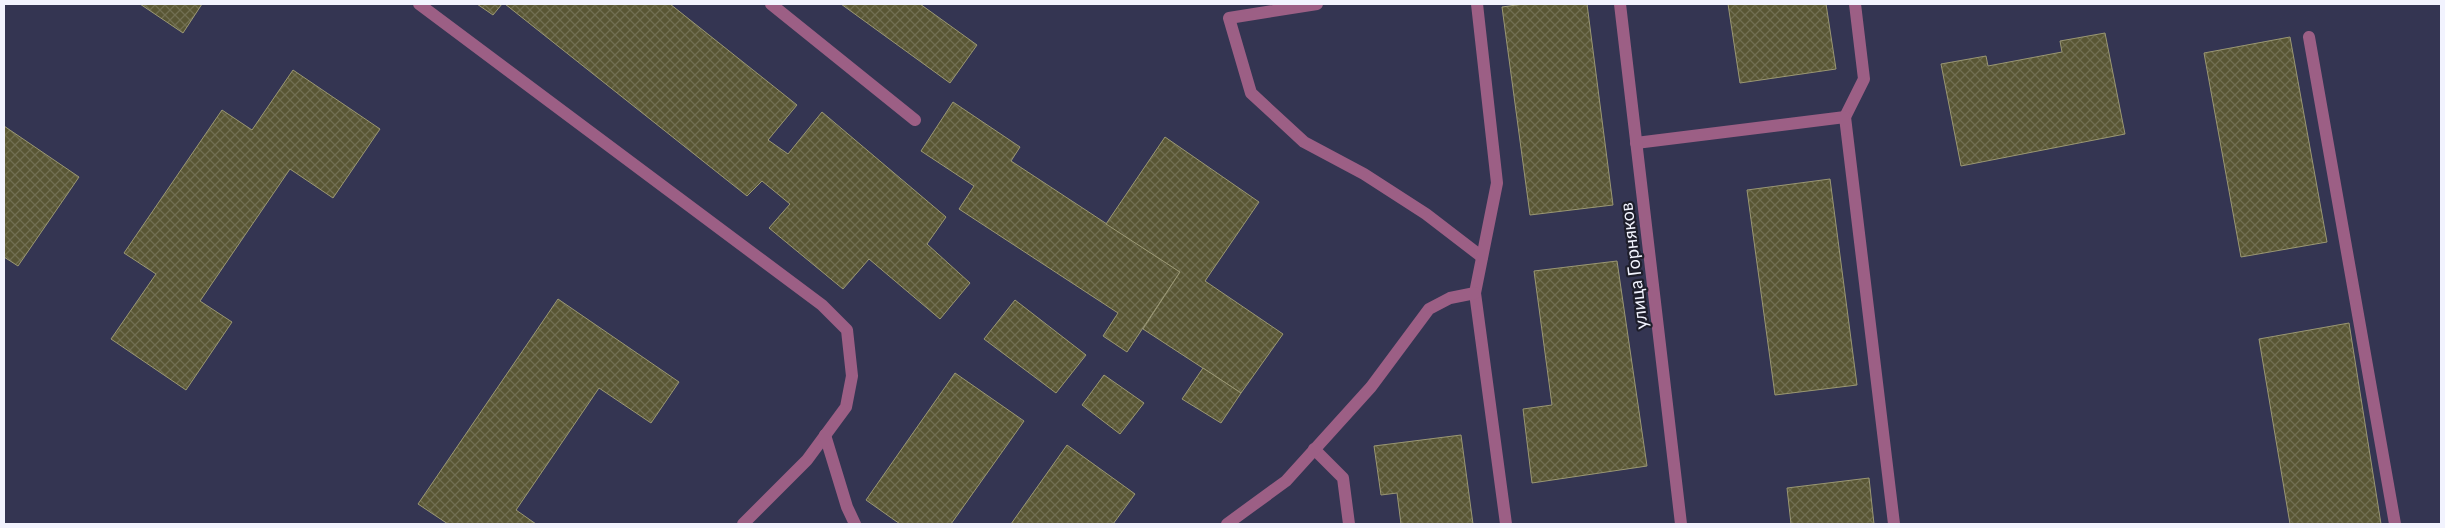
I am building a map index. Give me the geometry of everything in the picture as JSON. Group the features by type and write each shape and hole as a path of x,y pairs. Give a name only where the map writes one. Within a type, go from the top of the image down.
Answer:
{"street":[{"path":"418,4 822,305 847,330 852,376 846,407 807,460 743,524"},
{"path":"771,4 915,120"},
{"path":"1317,4 1230,18 1251,93 1304,142 1380,184 1426,214 1482,257"},
{"path":"1477,4 1497,183 1475,293 1506,524"},
{"name":"улица Горняков","path":"1620,4 1681,524"},
{"path":"1855,4 1864,80 1845,117 1894,524"},
{"path":"2309,37 2395,524"},
{"path":"1636,143 1845,117"},
{"path":"1227,524 1286,481 1371,386 1429,309 1450,298 1475,293"},
{"path":"825,435 847,507 855,524"},
{"path":"1314,449 1343,478 1349,524"}],"building":[{"path":"140,4 202,4 183,33"},
{"path":"477,4 502,4 493,15"},
{"path":"505,4 670,4 797,105 768,140 788,154 822,112 946,217 927,244 970,283 940,319 869,259 843,289 769,228 790,204 762,181 747,196"},
{"path":"841,4 920,4 977,45 950,83"},
{"path":"1524,4 1587,4 1613,205 1530,215 1502,7"},
{"path":"1728,4 1826,4 1836,69 1740,83"},
{"path":"2105,33 2125,134 1961,166 1941,64 1986,56 1988,66 2062,52 2060,41"},
{"path":"2290,37 2327,242 2241,257 2204,53"},
{"path":"293,70 380,129 333,198 290,169 200,301 232,322 186,390 111,339 156,274 124,253 222,110 252,130"},
{"path":"953,102 1020,147 1011,161 1180,272 1127,352 1103,336 1118,313 959,209 974,186 921,151"},
{"path":"4,126 79,177 18,266 4,257"},
{"path":"1165,137 1259,202 1205,281 1283,334 1241,393 1143,329 1180,272 1106,224"},
{"path":"1830,179 1857,385 1775,395 1747,190"},
{"path":"1617,261 1647,466 1532,483 1523,409 1552,405 1534,271"},
{"path":"558,299 679,382 651,423 599,388 516,510 536,524 448,524 418,504"},
{"path":"1015,300 1086,355 1056,393 984,339"},
{"path":"2349,323 2381,524 2290,524 2259,339"},
{"path":"1203,368 1241,393 1221,423 1182,399"},
{"path":"955,373 1024,421 951,524 900,524 866,500"},
{"path":"1104,375 1144,403 1120,434 1082,405"},
{"path":"1461,435 1473,524 1401,524 1397,493 1381,495 1374,446"},
{"path":"1067,445 1135,494 1113,524 1011,524"},
{"path":"1869,478 1874,524 1791,524 1787,488"}]}
